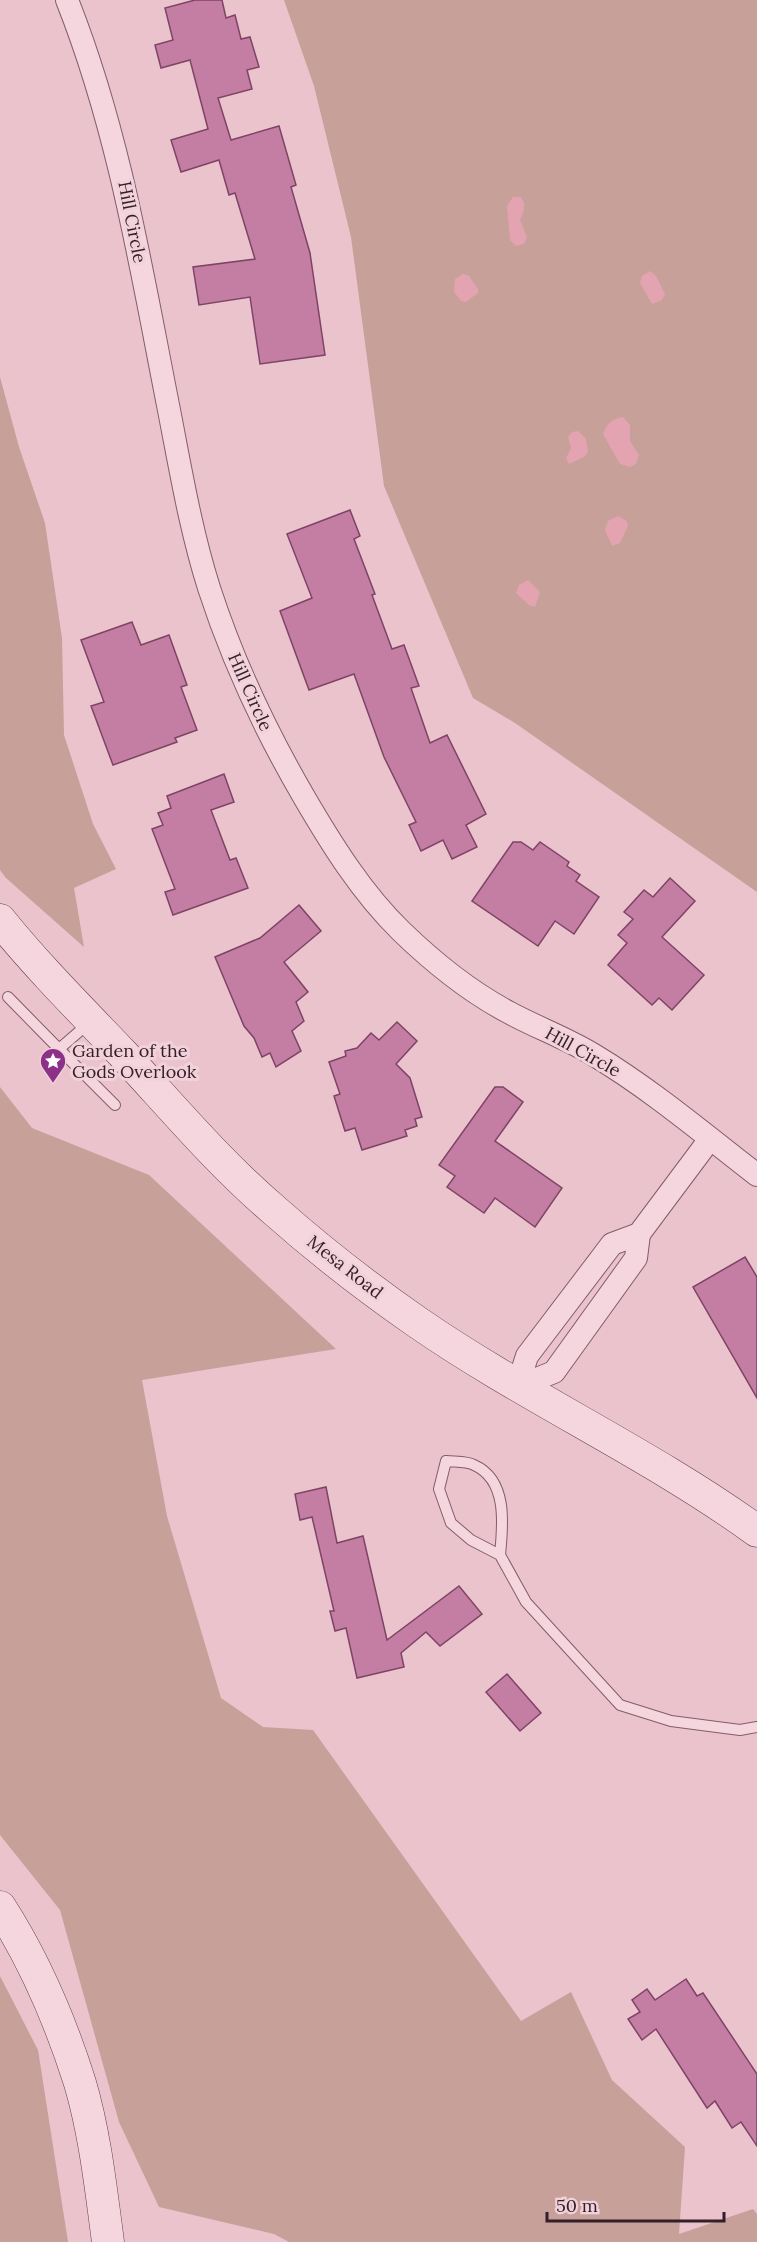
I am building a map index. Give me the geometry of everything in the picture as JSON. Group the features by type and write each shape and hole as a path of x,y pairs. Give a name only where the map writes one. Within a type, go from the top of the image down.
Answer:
{"main road":[{"name":"Mesa Road","path":"0,920 222,1161 273,1210 416,1321 517,1387 675,1478 757,1531"},
{"path":"0,1907 36,1972 80,2084 95,2154 108,2242"}],"street":[{"name":"Hill Circle","path":"67,0 95,76 122,172 185,494 208,585 256,710 288,769 364,890 399,929 433,961 472,990 511,1014 592,1054 710,1138 757,1175"},
{"path":"517,1387 554,1372 636,1258 639,1234 710,1138"},
{"path":"517,1387 527,1356 612,1244 639,1234"},
{"path":"572,1296 597,1314"}],"lane":[{"path":"8,997 115,1105"},
{"path":"59,1049 91,1021"},
{"path":"500,1555 471,1540 451,1523 439,1489 446,1461 473,1464 484,1471 502,1498 500,1555 526,1602 620,1705 671,1721 740,1730 757,1727"}],"shaded area":[{"path":"284,0 757,0 757,892 515,723 473,698 384,486 351,237 314,86"},
{"path":"0,377 19,447 45,523 62,638 64,735 93,824 116,869 74,888 84,947 6,878 0,870"},
{"path":"0,1087 32,1128 149,1175 336,1349 142,1380 167,1516 221,1698 263,1727 313,1730 521,2021 571,1992 612,2080 685,2147 679,2234 753,2209 757,2214 757,2242 289,2242 274,2234 159,2207 119,2122 60,1910 0,1835"},
{"path":"0,1976 38,2050 68,2242 0,2242"}],"sand":[{"path":"513,197 520,197 524,202 520,220 527,237 524,244 516,246 510,240 507,206"},
{"path":"650,271 656,276 665,294 662,300 652,304 640,283 642,276"},
{"path":"463,274 469,276 478,289 478,293 466,302 461,301 454,292 455,279"},
{"path":"623,417 630,425 630,441 639,455 636,464 630,467 620,464 603,434 610,422"},
{"path":"578,431 586,439 588,452 584,457 569,464 566,458 571,448 568,437 572,432"},
{"path":"618,516 627,521 628,526 620,543 612,546 605,530 608,521"},
{"path":"528,580 540,592 535,607 529,605 516,593 519,585"}],"building":[{"path":"195,0 222,0 226,18 235,15 241,39 250,37 259,67 247,70 252,89 218,98 231,140 279,126 296,185 291,187 310,253 325,355 260,364 250,297 199,305 193,267 255,259 235,193 229,195 219,160 181,172 171,140 208,129 190,60 161,68 155,45 173,40 165,8"},
{"path":"350,510 360,536 354,539 375,594 372,595 392,649 404,645 419,686 411,688 430,743 447,735 486,814 466,825 477,847 452,859 443,840 421,851 409,825 416,822 384,757 354,674 309,690 280,611 312,598 287,534"},
{"path":"132,622 141,645 169,635 187,685 181,687 197,730 175,738 177,742 113,765 91,706 104,702 81,640"},
{"path":"224,774 234,802 211,810 230,860 236,858 248,888 173,915 165,892 175,889 152,829 163,825 158,813 171,808 167,796"},
{"path":"513,842 521,842 533,850 540,842 569,862 567,866 580,875 576,881 599,897 574,934 555,921 538,946 472,901"},
{"path":"670,878 695,901 662,937 704,975 672,1010 659,998 652,1005 608,965 627,943 618,935 633,919 624,912 644,890 653,897"},
{"path":"299,905 321,931 284,962 308,992 296,1002 304,1021 292,1031 301,1051 276,1067 270,1053 262,1057 254,1038 244,1026 215,957 260,938"},
{"path":"397,1022 417,1041 396,1064 410,1078 422,1117 415,1119 417,1126 405,1130 407,1136 362,1150 355,1128 345,1131 334,1096 340,1094 329,1062 346,1056 345,1051 357,1048 371,1033 379,1040"},
{"path":"495,1087 503,1087 523,1102 495,1141 562,1188 535,1227 495,1198 484,1213 447,1187 455,1176 439,1165"},
{"path":"745,1257 757,1277 757,1398 693,1287"},
{"path":"326,1487 337,1543 363,1536 387,1640 459,1586 482,1614 440,1646 426,1632 401,1653 404,1667 357,1678 346,1628 335,1631 330,1611 334,1611 312,1517 300,1520 295,1494"},
{"path":"507,1674 541,1713 520,1731 486,1692"},
{"path":"686,1979 697,1996 703,1993 757,2074 757,2146 741,2122 732,2128 715,2101 707,2108 656,2029 642,2040 628,2019 640,2012 632,2000 647,1989 655,2000"}],"place":[{"name":"Garden of the Gods Overlook","path":"53,1084"}]}
